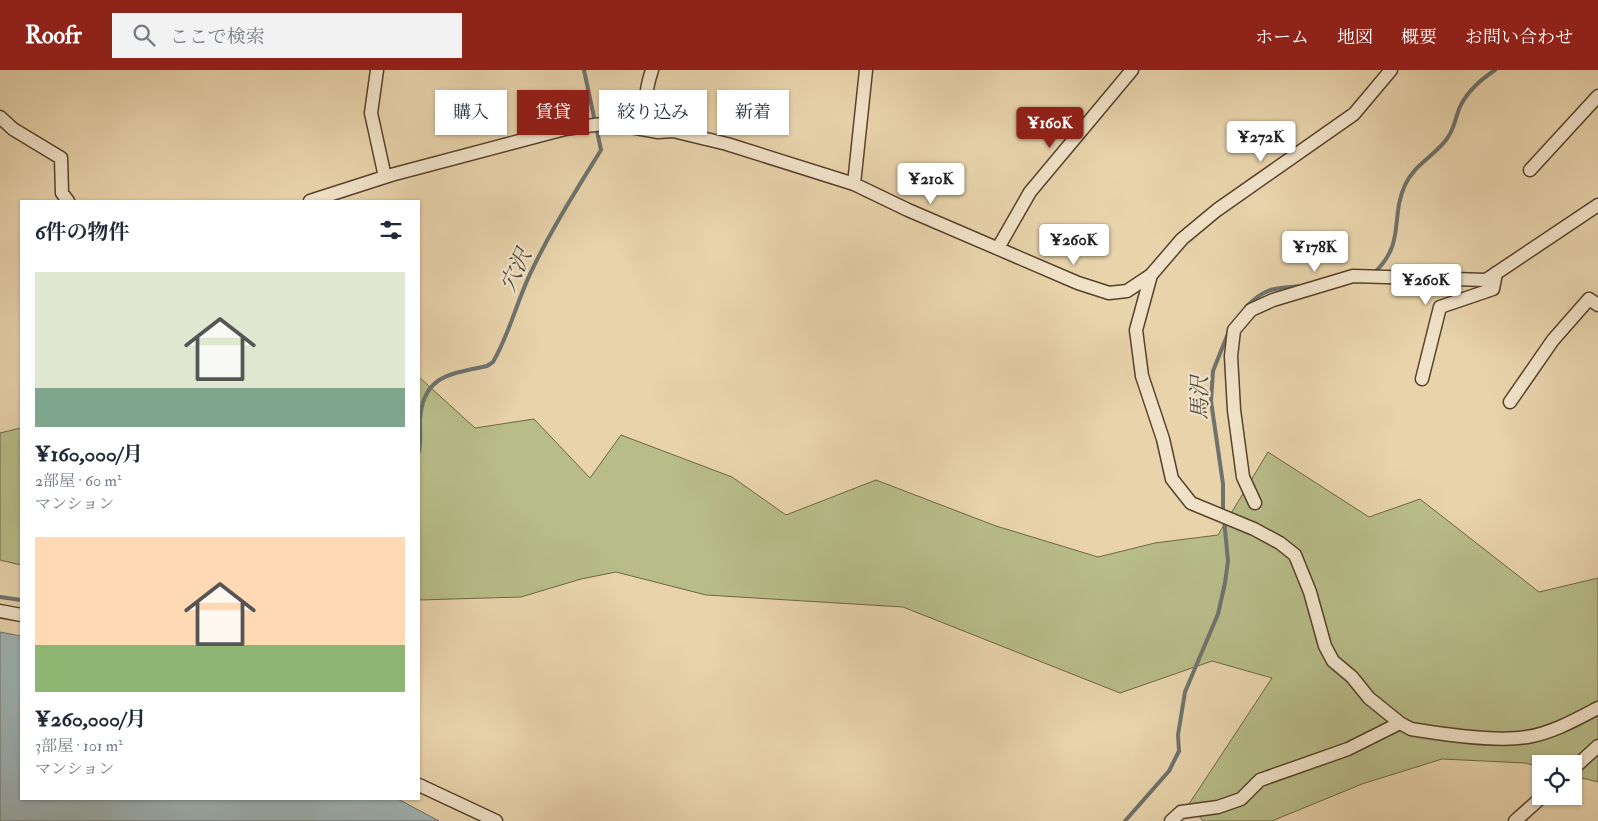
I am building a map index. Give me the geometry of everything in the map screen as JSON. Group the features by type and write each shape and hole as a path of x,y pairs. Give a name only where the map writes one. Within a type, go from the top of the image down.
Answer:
{"street":[{"path":"377,70 371,113 384,177"},
{"path":"645,90 652,70"},
{"path":"854,184 866,70"},
{"path":"998,248 1030,192 1132,70"},
{"path":"690,135 727,144 854,184 908,210 1078,283 1109,293 1127,291 1152,275 1182,239 1217,210 1354,114 1391,70"},
{"path":"1530,170 1598,96"},
{"path":"0,117 13,128 61,158 62,193 67,200"},
{"path":"313,200 384,177 565,129 599,124"},
{"path":"1255,503 1243,477 1234,410 1231,356 1234,330 1251,310 1274,300 1353,276 1486,280 1598,205"},
{"path":"1422,379 1440,307 1493,289 1496,273"},
{"path":"1152,275 1136,330 1142,376 1162,439 1172,479 1191,503 1254,529 1280,543 1296,555 1310,592 1325,646 1333,661 1352,676 1369,698 1400,723 1411,729 1526,737 1551,731 1598,708"},
{"path":"1510,402 1552,340 1589,299 1598,305"},
{"path":"0,611 20,615"},
{"path":"1171,821 1181,812 1218,807 1241,799 1260,780 1348,749 1400,723"},
{"path":"1582,761 1598,746"},
{"path":"420,785 496,821"},
{"path":"1515,821 1532,805"}],"green space":[{"path":"420,378 475,428 534,419 590,478 621,435 732,477 786,515 876,480 996,526 1098,557 1155,543 1218,535 1268,452 1369,517 1420,499 1539,592 1598,578 1598,782 1582,778 1582,755 1532,755 1532,765 1442,759 1362,784 1272,821 1203,821 1189,804 1272,678 1212,661 1120,693 903,607 706,595 616,572 581,579 521,597 420,600"},
{"path":"20,428 20,565 0,560 0,433"}],"shaded area":[{"path":"0,632 20,636 20,800 400,800 439,821 0,821"}],"waterway":[{"name":"穴沢","path":"420,421 422,406 432,386 450,375 487,366 493,362 540,254 601,150 584,70"},
{"name":"馬沢","path":"1374,273 1384,262 1394,241 1398,208 1409,178 1418,166 1441,146 1449,136 1459,109 1470,92 1479,82 1495,70"},
{"name":"馬沢","path":"1246,307 1265,292 1285,287 1302,286"},
{"name":"馬沢","path":"1223,512 1223,484 1211,401 1213,371 1229,331"},
{"name":"穴沢","path":"420,421 420,440"},
{"name":"馬沢","path":"1125,821 1169,771 1179,751 1178,735 1185,692 1218,614 1225,583 1228,561 1224,519"},
{"name":"穴沢","path":"0,597 20,600"}]}
